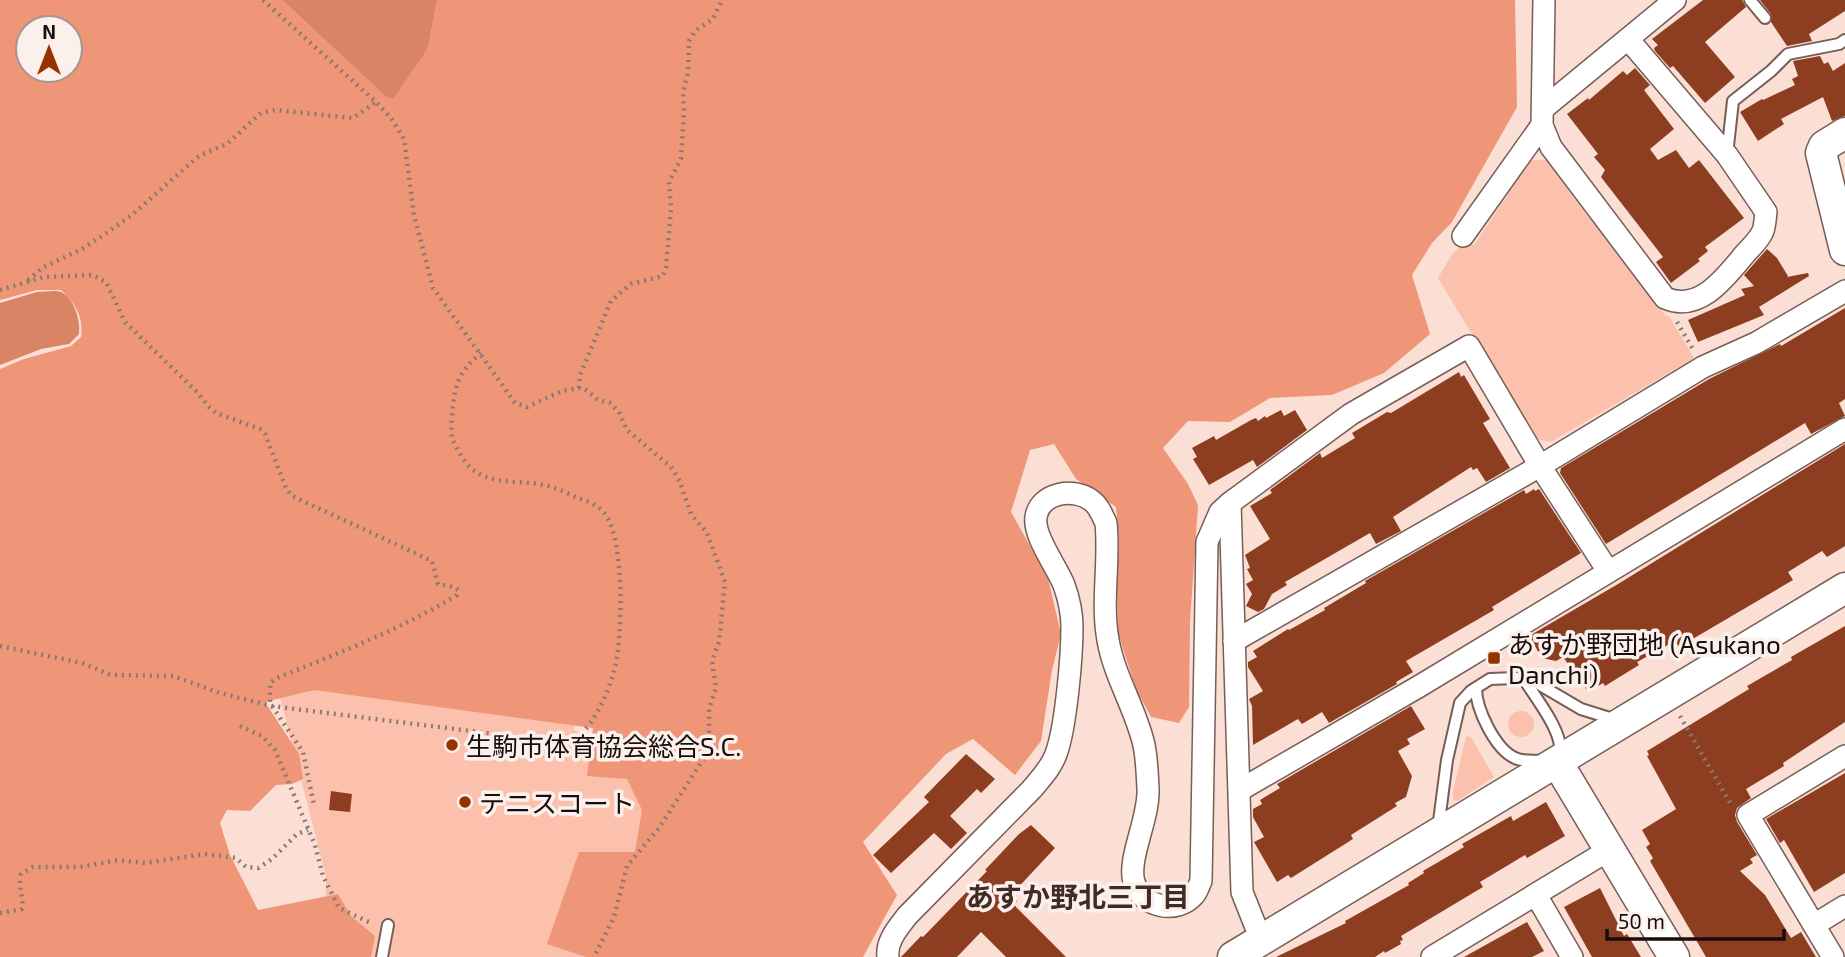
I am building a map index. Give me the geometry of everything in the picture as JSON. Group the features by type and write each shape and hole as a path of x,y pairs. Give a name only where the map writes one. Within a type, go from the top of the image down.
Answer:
{"street":[{"path":"1544,0 1543,117 1551,147 1665,298 1674,302 1702,297 1723,281 1762,232 1766,212 1727,155 1628,39"},
{"path":"1462,236 1543,117 1675,0"},
{"path":"1845,133 1824,146 1821,153 1845,250"},
{"path":"1234,641 1540,466 1703,367 1756,343 1845,291"},
{"path":"888,957 887,951 892,937 907,916 1032,789 1049,768 1056,752 1063,721 1072,627 1070,604 1054,564 1035,528 1036,515 1042,505 1053,496 1065,492 1091,499 1106,523 1107,638 1112,661 1143,738 1149,793 1133,880 1138,894 1151,903 1166,907 1183,903 1194,895 1201,881 1208,542 1220,512 1230,503 1351,414 1469,346 1540,466 1608,571"},
{"path":"1240,790 1418,687 1845,429"},
{"path":"1230,503 1242,892 1261,940"},
{"path":"1233,957 1845,588"},
{"path":"1833,957 1748,814 1845,756"},
{"path":"1557,762 1674,957"},
{"path":"1432,957 1609,850"},
{"path":"1536,895 1572,957"},
{"path":"1814,925 1845,906"}],"lane":[{"path":"1750,0 1765,18"},
{"path":"1727,155 1733,101 1788,54 1839,44 1845,40"},
{"path":"1437,836 1447,760 1460,703 1476,688 1490,680 1515,678 1535,682 1581,709 1622,722"},
{"path":"1476,688 1476,702 1502,751 1518,760 1557,762 1561,748 1558,735 1524,680"},
{"path":"382,957 388,925"}],"path":[{"path":"263,0 391,118 404,139 414,215 433,288 515,403 527,407 562,391 579,388 585,389 598,400 610,403 619,412 627,430 671,467 680,482 691,513 707,533 725,582 719,642 712,661 716,688 709,709 709,737 704,758 659,828 627,866 614,918 594,957"},
{"path":"579,388 586,359 611,301 631,284 663,276 671,209 669,182 681,159 683,92 688,73 689,41 695,31 713,19 722,0"},
{"path":"28,281 42,268 82,248 114,227 200,155 227,144 261,114 276,110 353,118 376,102"},
{"path":"0,290 44,277 93,275 106,282 125,322 209,407 216,413 260,429 265,434 286,488 292,496 432,561 438,584 458,590 457,594 438,606 377,637 270,683 270,703 303,752 314,805"},
{"path":"1674,302 1672,314 1703,367"},
{"path":"0,646 82,663 111,675 173,676 220,693 272,706 566,743 574,741 587,730 614,670 620,625 618,555 607,518 592,503 542,484 491,480 468,467 450,436 453,397 459,376 481,353"},
{"path":"1678,713 1732,807 1748,814"},
{"path":"240,726 262,736 275,750 316,845 323,876 339,908 360,920 375,925 388,925"},
{"path":"0,913 22,909 19,885 21,874 33,867 80,867 118,860 157,862 205,854 236,858 246,867 258,868 272,859 297,834 308,830"}],"shaded area":[{"path":"0,0 282,0 385,96 428,48 437,0 1515,0 1517,107 1452,222 1432,243 1412,275 1430,334 1384,373 1332,395 1270,398 1230,422 1188,421 1163,448 1188,484 1198,505 1190,622 1189,707 1179,723 1151,717 1136,689 1118,633 1119,539 1116,507 1076,479 1054,444 1030,450 1011,512 1048,578 1061,634 1052,670 1041,741 1015,775 973,739 946,754 863,842 897,895 863,957 586,957 547,944 579,852 635,852 642,810 627,779 587,776 593,728 314,690 265,702 299,754 303,779 292,784 276,785 250,811 227,810 220,823 230,855 258,910 338,894 351,916 375,936 371,957 0,957 0,369 24,359 71,346 81,337 82,330 77,311 61,290 37,290 0,300"},
{"path":"282,0 437,0 428,48 393,99 385,96"},
{"path":"1531,160 1548,160 1572,196 1666,316 1669,316 1694,358 1551,442 1535,439 1438,278 1452,254 1466,241 1474,245"},
{"path":"59,291 70,299 76,310 79,334 69,344 41,349 0,365 0,303 37,292"},
{"name":"生駒市体育協会総合S.C.","path":"589,559 574,730 651,760 827,957 325,957 326,876 265,640"},
{"path":"1521,711 1530,715 1534,724 1530,733 1521,737 1512,733 1508,724 1512,715"},
{"path":"1466,736 1471,737 1494,777 1457,801 1453,800 1453,792"}],"building":[{"path":"1703,0 1742,0 1746,7 1705,42 1735,77 1705,103 1673,66 1670,68 1655,51 1654,48 1658,45 1652,39"},
{"path":"1760,0 1845,0 1845,11 1809,34 1812,41 1787,46 1771,22 1771,14"},
{"path":"1820,56 1824,64 1828,62 1833,71 1845,63 1845,116 1832,121 1823,97 1781,119 1784,124 1758,141 1740,112 1795,85 1792,79 1798,76 1793,61"},
{"path":"1635,68 1650,85 1644,90 1674,129 1650,149 1658,160 1676,150 1689,168 1699,160 1744,218 1705,247 1708,251 1698,259 1700,261 1671,283 1656,262 1663,257 1601,177 1605,170 1594,157 1598,154 1567,114 1588,98 1589,100 1623,71 1627,75"},
{"path":"1767,249 1777,258 1787,277 1808,273 1809,276 1759,307 1764,315 1698,342 1688,320 1745,295 1741,289 1754,286 1744,275"},
{"path":"1845,308 1845,399 1839,403 1845,416 1811,434 1805,423 1606,544 1560,473 1561,468 1709,379 1780,344 1781,346"},
{"path":"1459,372 1461,377 1464,375 1490,419 1483,423 1510,468 1486,482 1477,468 1473,470 1471,467 1393,517 1401,531 1376,544 1370,533 1285,582 1287,585 1272,594 1264,609 1258,612 1246,606 1252,594 1246,584 1253,580 1247,569 1250,568 1245,555 1270,539 1250,506 1272,493 1270,490 1320,453 1322,458 1355,438 1352,433"},
{"path":"1281,410 1284,416 1295,410 1307,430 1257,467 1253,460 1209,485 1193,459 1197,457 1192,448 1214,436 1216,440 1251,420 1256,418 1258,421"},
{"path":"1845,444 1845,546 1827,557 1822,551 1788,572 1793,580 1679,647 1675,641 1637,662 1639,665 1605,686 1603,683 1598,686 1596,683 1586,689 1563,657 1556,661 1542,658 1529,636"},
{"path":"1539,489 1581,553 1492,607 1494,610 1406,661 1413,672 1396,682 1397,684 1329,723 1322,712 1302,724 1298,719 1253,745 1252,706 1249,699 1263,691 1248,667 1248,662 1257,657 1253,651 1325,610 1324,608 1366,583 1365,581 1524,490 1526,494"},
{"path":"1845,626 1845,722 1783,763 1784,766 1746,789 1751,798 1737,808 1735,815 1757,855 1750,859 1753,863 1740,871 1765,895 1791,938 1801,932 1816,957 1706,957 1650,861 1653,858 1646,847 1650,844 1642,830 1676,809 1647,756 1647,751 1749,689 1747,686 1792,660 1791,657"},
{"path":"1411,706 1425,729 1407,739 1410,744 1398,751 1412,776 1406,797 1395,803 1397,806 1351,835 1353,839 1291,878 1288,875 1277,882 1254,842 1264,837 1253,817 1253,809 1262,804 1260,800 1280,788 1277,784"},
{"path":"966,754 995,779 981,793 977,789 950,816 967,833 951,849 934,833 891,873 873,855 929,802 924,797"},
{"path":"1845,773 1845,873 1814,892 1784,840 1780,843 1766,819"},
{"path":"331,791 352,794 350,812 329,810"},
{"path":"1546,802 1565,836 1527,858 1525,855 1480,882 1483,887 1401,936 1401,944 1375,957 1276,957 1346,923 1345,921 1409,885 1408,883 1424,873 1423,871 1464,847 1462,844 1511,816 1513,821"},
{"path":"1031,825 1055,848 1011,895 1017,901 1014,905 1066,957 1006,957 981,932 957,957 901,957 987,871 985,870 1019,834"},
{"path":"1600,888 1624,936 1627,934 1641,957 1592,957 1564,907"},
{"path":"1527,922 1544,951 1532,957 1464,957"}],"place":[{"name":"あすか野団地 (Asukano Danchi)","path":"1494,658"},
{"name":"生駒市体育協会総合S.C.","path":"452,745"},
{"name":"テニスコート","path":"465,802"}],"district":[{"name":"あすか野北三丁目","path":"1078,896"}]}
